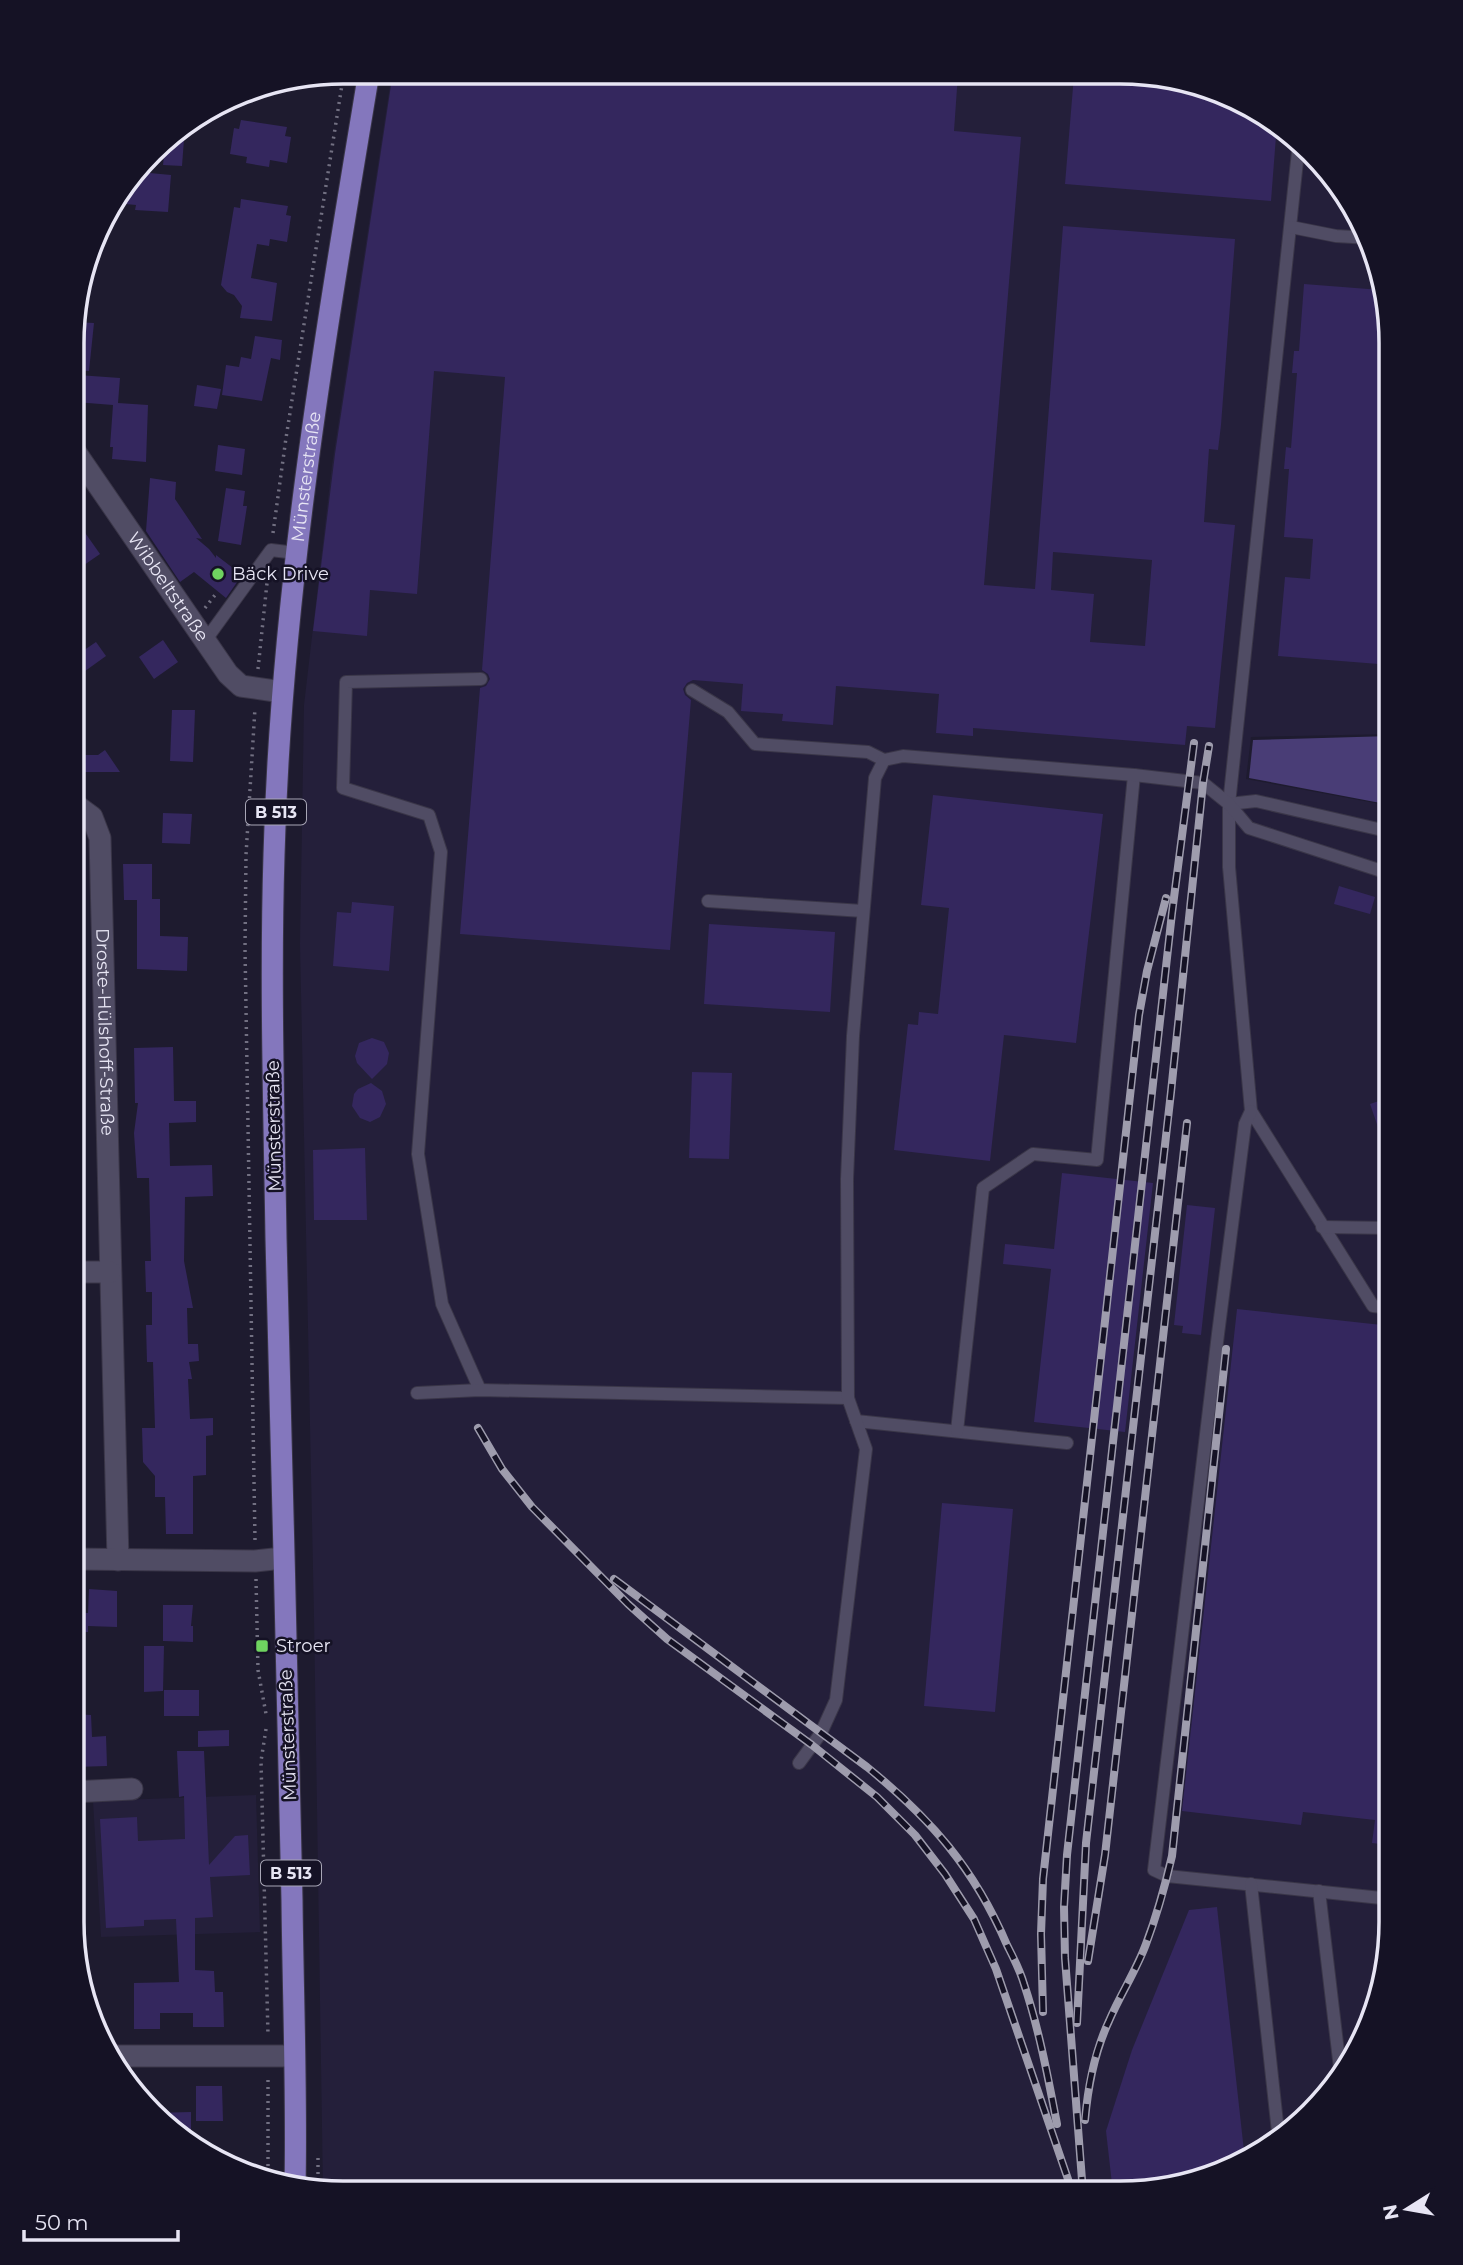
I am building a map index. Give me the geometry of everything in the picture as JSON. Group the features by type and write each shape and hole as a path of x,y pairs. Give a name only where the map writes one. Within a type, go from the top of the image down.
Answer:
{"main road":[{"name":"Münsterstraße","path":"295,2177 290,1779 282,1558 271,1003 274,850 282,692 296,553 320,365 367,84"}],"street":[{"name":"Wibbeltstraße","path":"84,465 228,674 241,686 282,692"},
{"name":"Droste-Hülshoff-Straße","path":"84,811 92,817 100,838 118,1560"},
{"path":"84,1272 110,1272"},
{"path":"84,1559 255,1561 282,1558"},
{"path":"84,1791 132,1789"},
{"path":"122,2056 294,2056"}],"lane":[{"path":"1298,155 1229,804 1229,867 1251,1111 1373,1306 1379,1307"},
{"path":"1292,228 1356,237"},
{"path":"205,641 271,550 296,553"},
{"path":"480,1390 442,1304 418,1154 441,852 429,816 343,788 346,682 481,679"},
{"path":"692,691 728,712 754,744 868,752 884,760 903,756 1203,783 1229,804 1249,828 1379,870"},
{"path":"799,1763 821,1732 836,1700 866,1449 848,1398 847,1179 853,1036 863,911 875,778 884,760"},
{"path":"957,1432 982,1188 1033,1154 1097,1160 1134,775"},
{"path":"1229,804 1256,801 1379,829"},
{"path":"708,901 863,911"},
{"path":"1251,1111 1245,1124 1218,1334 1154,1870 1167,1876 1379,1898"},
{"path":"1322,1227 1379,1227"},
{"path":"417,1393 480,1390 848,1398"},
{"path":"856,1421 1067,1443"},
{"path":"1251,1884 1278,2127"},
{"path":"1319,1891 1338,2061"}],"path":[{"path":"256,690 246,855 245,949 258,1670 267,1722 261,1761 268,2170"},
{"path":"317,2179 318,2153"}],"shaded area":[{"path":"390,84 1154,86 1219,104 1250,119 1278,138 1315,172 1352,228 1374,292 1379,343 1379,734 1251,737 1246,779 1379,804 1379,1922 1377,1956 1370,1989 1344,2052 1315,2093 1291,2117 1250,2146 1187,2172 1154,2179 1120,2181 323,2180 300,944 304,705 332,465"},
{"path":"1379,736 1379,803 1249,778 1253,740"},
{"path":"256,1795 260,1932 101,1937 93,1801"}],"building":[{"path":"391,84 957,84 954,131 1021,137 984,585 1035,589 1063,226 1235,239 1221,425 1218,450 1209,449 1204,522 1235,525 1215,728 1187,726 1185,745 973,728 973,736 936,733 939,694 836,686 833,725 782,721 783,714 741,711 743,684 693,680 683,689 691,700 670,950 460,934 480,688 486,686 490,679 482,670 505,377 434,371 417,594 370,590 367,636 313,631 335,454","holes":["1053,552 1152,560 1145,646 1090,642 1094,594 1051,590"]},
{"path":"1073,84 1154,86 1187,93 1235,111 1276,137 1271,201 1065,184"},
{"path":"241,120 287,127 285,136 291,137 287,163 270,160 269,167 246,163 247,157 230,154 234,128 239,129"},
{"path":"184,139 182,166 163,165 164,156"},
{"path":"147,173 171,175 168,212 135,210 136,205 125,204"},
{"path":"241,199 288,206 286,215 291,216 287,242 270,239 269,246 257,244 251,278 277,283 272,321 240,318 242,306 234,295 221,285 234,207 240,208"},
{"path":"1304,284 1373,289 1379,343 1379,664 1278,656 1285,577 1310,579 1313,539 1284,537 1289,469 1284,469 1286,447 1291,448 1297,373 1292,373 1294,351 1299,351"},
{"path":"85,323 94,323 89,371 84,371"},
{"path":"255,336 282,340 280,360 271,358 262,401 222,395 226,365 239,367 241,357 251,359"},
{"path":"84,375 120,378 118,403 148,405 146,462 112,459 113,447 110,447 113,405 84,403"},
{"path":"197,385 221,389 217,409 194,406"},
{"path":"218,445 245,449 242,475 215,471"},
{"path":"150,478 176,482 175,499 202,539 196,538 216,558 216,555 242,575 226,598 194,572 180,582 146,531"},
{"path":"226,488 245,491 243,506 247,506 241,545 218,541"},
{"path":"84,531 100,554 84,565"},
{"path":"163,640 178,662 154,679 139,657"},
{"path":"96,642 106,656 84,672 84,650"},
{"path":"172,710 195,710 193,762 170,761"},
{"path":"105,750 120,772 84,772 84,755 98,755"},
{"path":"933,795 1103,814 1076,1043 1004,1035 990,1161 894,1150 908,1024 918,1025 919,1012 938,1014 949,908 921,905"},
{"path":"163,813 192,814 190,844 162,843"},
{"path":"123,864 152,864 152,899 160,899 160,936 188,937 187,971 137,969 137,900 124,900"},
{"path":"1339,886 1375,897 1370,914 1334,904"},
{"path":"352,902 394,906 389,971 333,966 337,912 351,913"},
{"path":"709,924 835,932 830,1012 704,1004"},
{"path":"372,1038 384,1042 389,1053 387,1064 372,1079 357,1063 355,1056 359,1043"},
{"path":"173,1047 174,1101 196,1101 196,1122 169,1123 170,1166 212,1165 213,1196 185,1197 184,1261 193,1308 187,1308 188,1344 198,1344 199,1361 189,1362 192,1379 188,1379 190,1419 213,1418 213,1435 206,1436 206,1475 193,1476 193,1534 166,1534 165,1497 155,1497 155,1476 143,1462 142,1428 155,1428 153,1362 147,1362 146,1325 152,1325 152,1292 146,1292 145,1261 151,1261 149,1178 137,1178 134,1133 138,1103 135,1103 134,1048"},
{"path":"692,1072 732,1073 729,1159 689,1158"},
{"path":"371,1083 382,1091 386,1104 380,1117 370,1122 360,1118 352,1106 354,1094 358,1089"},
{"path":"1379,1101 1379,1130 1370,1104"},
{"path":"365,1148 367,1220 314,1220 313,1150"},
{"path":"1062,1173 1153,1183 1125,1432 1034,1422 1051,1269 1003,1264 1005,1244 1054,1249"},
{"path":"1187,1205 1215,1208 1201,1335 1182,1333 1183,1326 1174,1325"},
{"path":"1237,1309 1379,1325 1379,1844 1372,1843 1375,1820 1303,1812 1301,1825 1182,1811"},
{"path":"942,1503 1013,1509 995,1712 924,1706"},
{"path":"89,1589 117,1591 117,1627 88,1626 88,1632 84,1632 84,1613 88,1613"},
{"path":"163,1605 193,1605 193,1642 163,1641"},
{"path":"144,1646 164,1646 163,1691 144,1692"},
{"path":"164,1690 199,1690 199,1716 164,1716"},
{"path":"84,1715 91,1715 92,1737 106,1736 107,1766 84,1767"},
{"path":"229,1730 229,1746 198,1747 198,1731"},
{"path":"177,1751 204,1751 209,1865 235,1836 248,1835 250,1875 210,1877 213,1917 195,1918 195,1970 214,1971 215,1992 223,1992 224,2027 193,2027 193,2013 160,2013 160,2029 134,2029 134,1983 179,1982 176,1919 144,1920 144,1926 106,1928 100,1819 137,1817 138,1841 185,1839 184,1796 179,1797"},
{"path":"1217,1907 1244,2149 1203,2167 1171,2176 1112,2181 1106,2131 1132,2050 1189,1910"},
{"path":"196,2086 222,2086 223,2121 196,2121"},
{"path":"191,2112 191,2131 172,2117 168,2113"}],"railway":[{"path":"1082,2181 1065,1958 1067,1855 1172,913 1194,743"},
{"path":"1077,2023 1086,1843 1209,746"},
{"path":"1043,2012 1043,1879 1139,1015 1166,898"},
{"path":"1088,1961 1105,1855 1187,1123"},
{"path":"1085,2120 1099,2045 1146,1944 1172,1856 1226,1349"},
{"path":"478,1428 502,1469 532,1507 628,1604 667,1639 812,1745 877,1797 915,1835 945,1874 974,1919 996,1969 1069,2181"},
{"path":"614,1579 867,1767 911,1806 949,1847 994,1917 1020,1974 1039,2036 1057,2124"}],"place":[{"name":"Bäck Drive","path":"218,574"},
{"name":"Stroer","path":"262,1646"}]}
